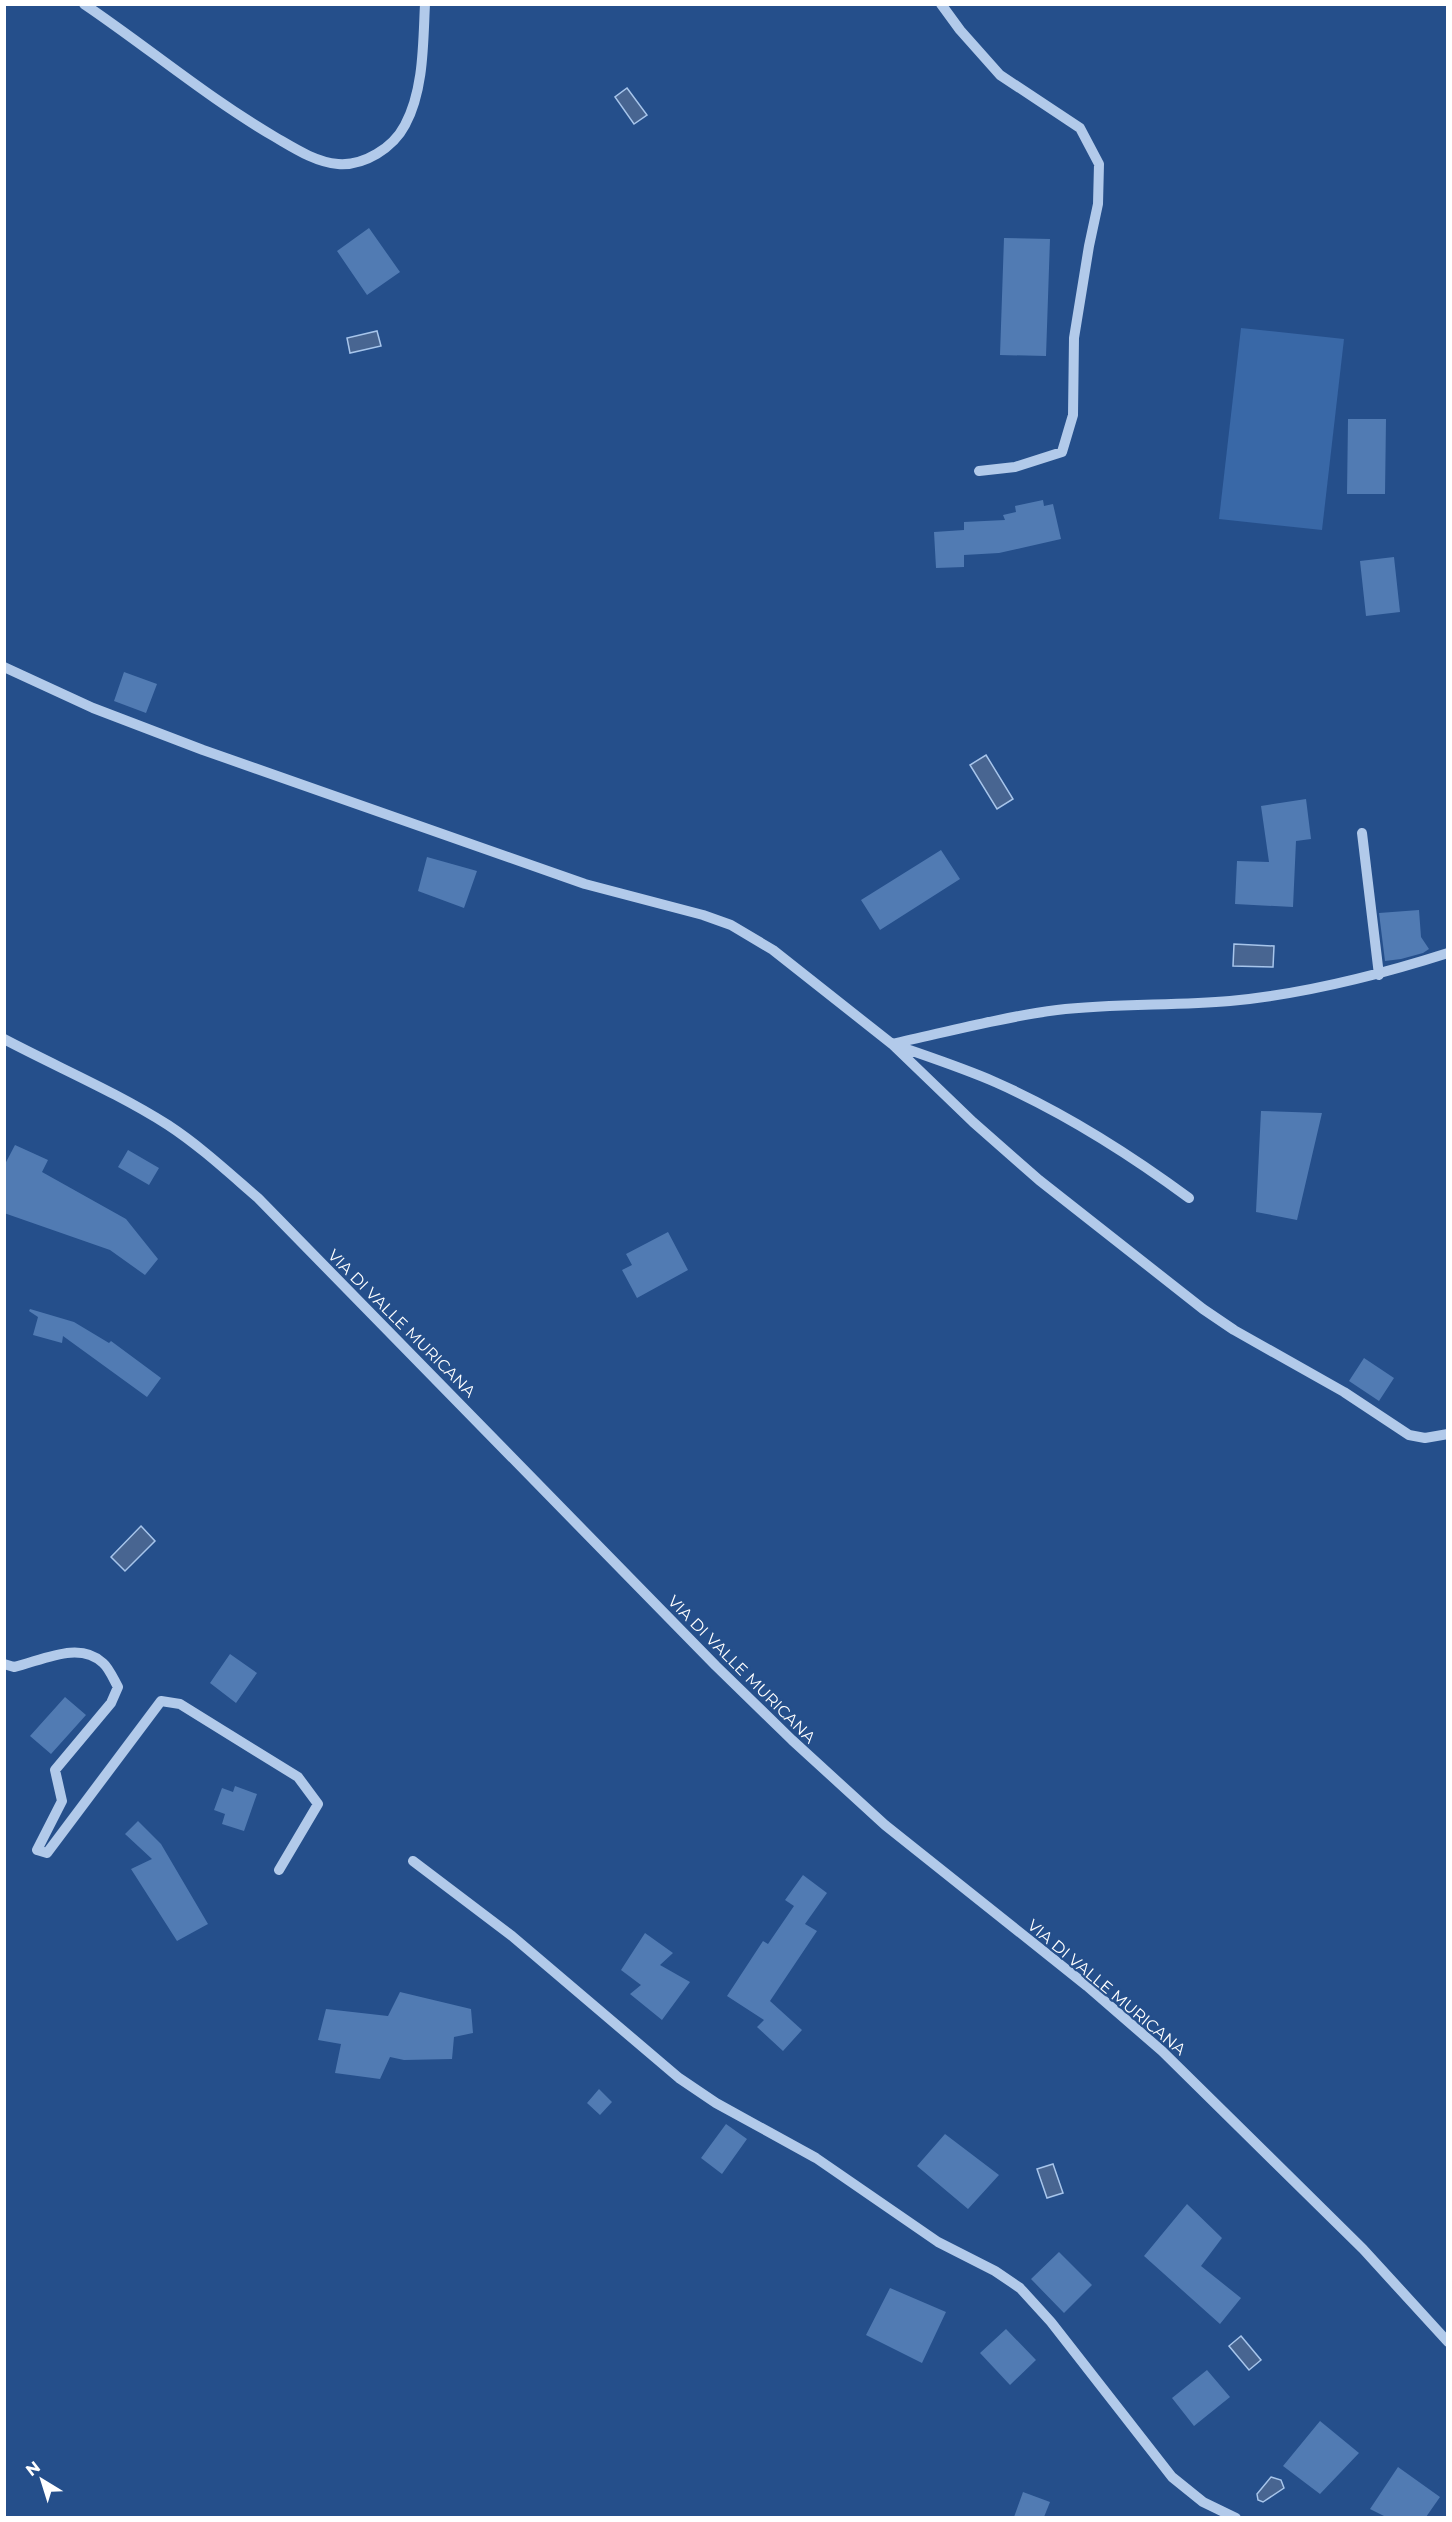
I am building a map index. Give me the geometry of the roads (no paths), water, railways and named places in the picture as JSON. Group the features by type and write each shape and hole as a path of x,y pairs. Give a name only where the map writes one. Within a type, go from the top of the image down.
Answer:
{"street":[{"path":"84,4 204,92 249,121 304,153 338,164 355,163 371,157 394,140 405,126 418,85 425,4"},
{"path":"941,4 960,30 1000,75 1080,128 1099,164 1098,204 1074,338 1073,416 1062,452 1016,467 979,471"},
{"path":"4,667 93,708 203,750 585,884 703,915 731,925 773,950 892,1044 967,1117 1039,1180 1203,1310 1344,1392 1409,1435 1425,1438 1448,1434"},
{"path":"1362,833 1379,975"},
{"path":"892,1044 989,1022 1059,1010 1178,1005 1254,998 1379,975 1447,953"},
{"name":"VIA DI VALLE MURICANA","path":"4,1039 118,1095 160,1120 192,1143 258,1198 792,1740 894,1832 1072,1973 1162,2051 1363,2249 1448,2342"},
{"path":"892,1044 994,1082 1054,1112 1106,1140 1189,1198"},
{"path":"4,1664 14,1667 73,1651 86,1652 104,1663 118,1687 111,1703 55,1770 62,1801 37,1850 47,1853 161,1701 180,1704 298,1777 318,1804 279,1870"},
{"path":"413,1862 512,1936 679,2078 721,2106 816,2158 938,2242 995,2271 1020,2288 1051,2322 1172,2477 1203,2502 1236,2517"}]}
